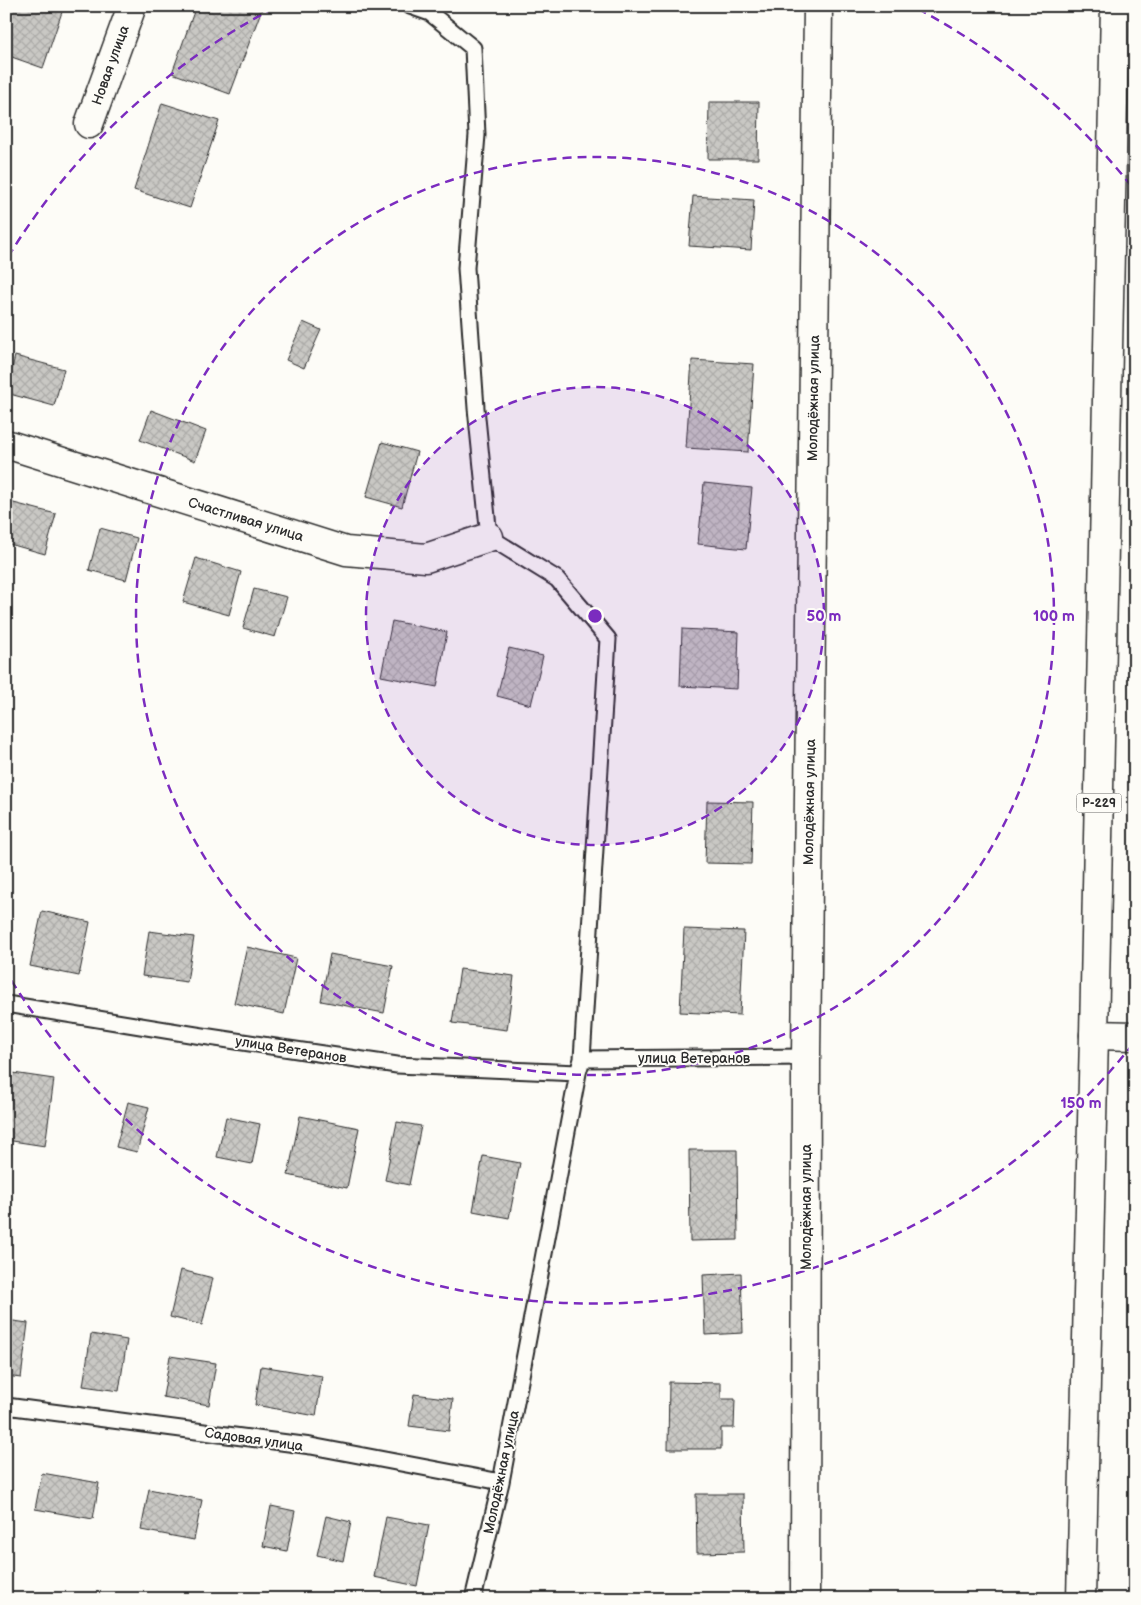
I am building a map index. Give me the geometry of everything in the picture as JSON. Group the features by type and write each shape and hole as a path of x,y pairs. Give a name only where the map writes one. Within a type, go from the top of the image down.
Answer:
{"street":[{"name":"Новая улица","path":"89,124 132,6"},
{"name":"Молодёжная улица","path":"805,1599 806,1057 818,6"},
{"name":"Р-229","path":"1081,1599 1114,6"},
{"name":"Счастливая улица","path":"6,444 346,551 426,558 489,537"},
{"path":"1094,1036 1135,1036"}],"lane":[{"path":"410,6 430,14 473,48 477,135 466,268 476,408 489,537"},
{"name":"Молодёжная улица","path":"473,1599 501,1482 580,1066 608,639 556,579 489,537"},
{"name":"улица Ветеранов","path":"6,1004 397,1066 580,1066 806,1057"},
{"name":"Садовая улица","path":"6,1406 311,1446 501,1482"}],"building":[{"path":"6,6 64,6 43,68 6,55"},
{"path":"196,6 263,6 230,94 172,73"},
{"path":"709,102 759,102 758,159 708,159"},
{"path":"162,103 219,121 190,208 134,190"},
{"path":"693,196 754,200 751,250 689,246"},
{"path":"303,322 321,330 304,368 286,360"},
{"path":"15,356 64,369 54,406 6,393"},
{"path":"692,360 754,364 748,452 686,448"},
{"path":"151,410 206,431 195,461 140,440"},
{"path":"382,442 417,452 402,507 366,497"},
{"path":"704,483 752,488 746,549 698,544"},
{"path":"6,501 56,514 45,554 6,543"},
{"path":"100,528 137,538 126,580 89,570"},
{"path":"196,558 241,572 229,615 183,602"},
{"path":"254,589 287,597 275,637 243,628"},
{"path":"392,621 447,632 437,687 381,676"},
{"path":"682,629 739,632 737,689 680,686"},
{"path":"509,648 543,656 531,705 497,696"},
{"path":"707,801 753,802 751,864 705,863"},
{"path":"42,911 90,922 79,976 30,966"},
{"path":"684,929 744,931 740,1015 680,1012"},
{"path":"149,931 194,937 187,982 142,976"},
{"path":"247,947 296,958 284,1014 234,1003"},
{"path":"330,954 393,966 384,1013 321,1001"},
{"path":"460,969 514,976 507,1030 452,1023"},
{"path":"6,1072 54,1079 45,1146 6,1140"},
{"path":"128,1102 149,1107 137,1152 116,1147"},
{"path":"300,1116 359,1128 347,1188 288,1175"},
{"path":"226,1117 260,1124 252,1164 217,1157"},
{"path":"397,1122 421,1126 409,1185 385,1180"},
{"path":"689,1150 737,1150 738,1240 690,1241"},
{"path":"483,1156 520,1163 509,1218 473,1211"},
{"path":"181,1270 213,1278 202,1325 170,1317"},
{"path":"741,1273 743,1333 705,1335 703,1275"},
{"path":"6,1320 28,1323 21,1378 6,1376"},
{"path":"91,1334 127,1340 119,1391 83,1386"},
{"path":"170,1356 216,1363 209,1405 163,1397"},
{"path":"261,1366 322,1376 316,1416 255,1405"},
{"path":"669,1382 721,1383 721,1399 735,1399 734,1428 721,1428 721,1449 668,1449"},
{"path":"414,1394 453,1399 449,1431 409,1426"},
{"path":"42,1473 99,1483 93,1519 35,1509"},
{"path":"149,1489 202,1500 194,1540 141,1530"},
{"path":"696,1494 743,1494 744,1552 697,1553"},
{"path":"271,1506 295,1511 287,1551 263,1546"},
{"path":"326,1516 351,1522 343,1561 317,1555"},
{"path":"386,1517 429,1525 417,1586 374,1577"}]}
